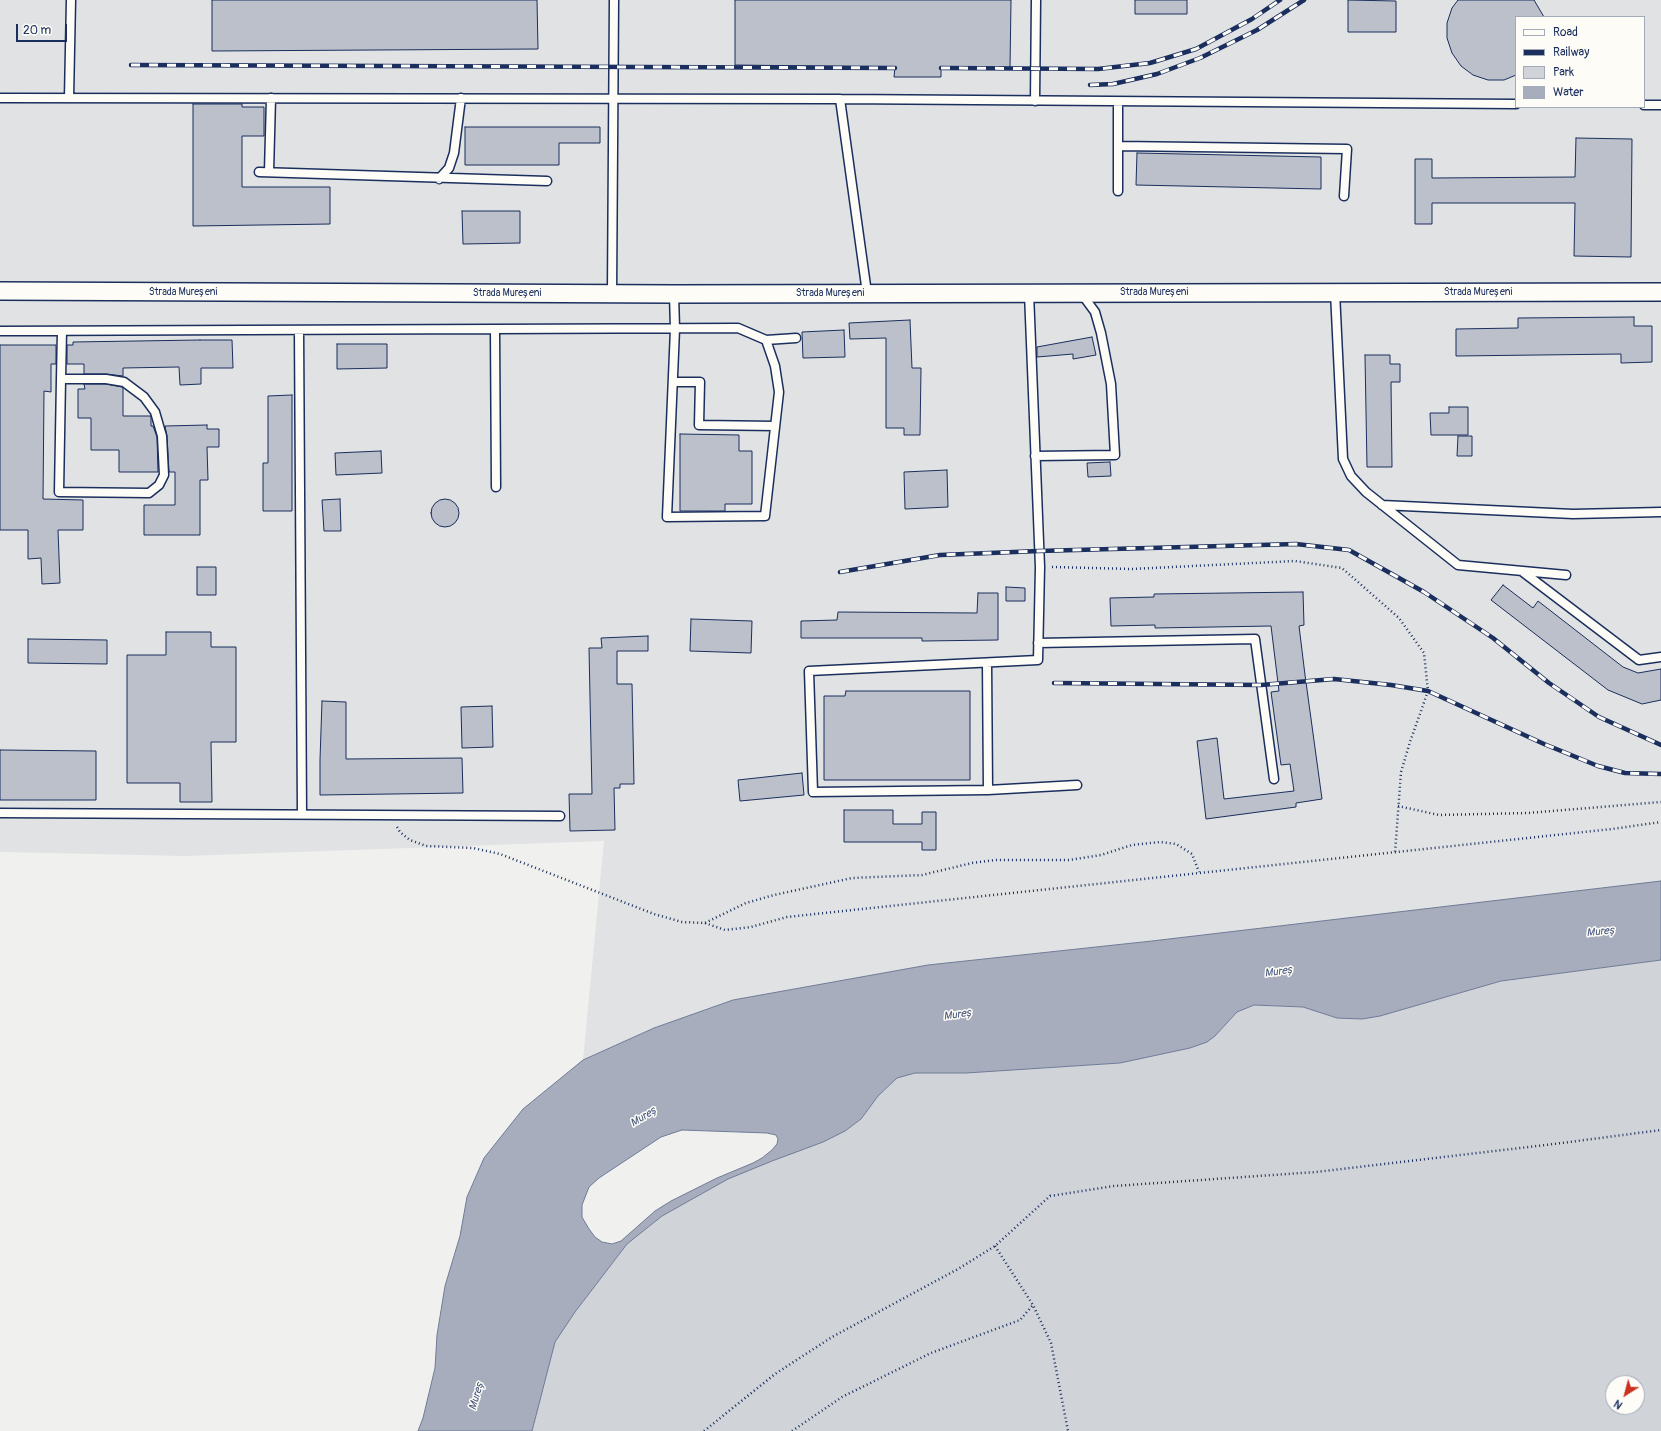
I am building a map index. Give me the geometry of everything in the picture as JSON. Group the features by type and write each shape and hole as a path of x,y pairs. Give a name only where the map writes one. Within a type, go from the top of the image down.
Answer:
{"street":[{"name":"Strada Mureșeni","path":"0,291 674,294 1661,292"}],"lane":[{"path":"69,98 71,0"},
{"path":"612,293 614,0"},
{"path":"1035,101 1036,0"},
{"path":"0,98 613,98 1515,104"},
{"path":"269,172 271,98"},
{"path":"439,179 449,168 454,153 461,98"},
{"path":"840,99 867,293"},
{"path":"1118,102 1118,191"},
{"path":"1645,105 1661,105"},
{"path":"1118,146 1347,149 1344,196"},
{"path":"259,172 439,179 547,181"},
{"path":"1035,456 1115,455 1110,384 1101,333 1095,312 1080,292"},
{"path":"1335,292 1343,459 1351,476 1366,492 1458,565 1566,575"},
{"path":"1029,293 1040,567 1038,660 810,671 813,792 988,790 1077,785"},
{"path":"674,294 675,329 668,517 765,516 779,392 775,366 766,340"},
{"path":"0,331 738,328 766,340 796,338"},
{"path":"299,330 302,814"},
{"path":"495,330 496,487"},
{"path":"61,379 106,379 124,382 144,397 155,412 162,436 164,475 159,485 149,492 60,492 61,379 62,331"},
{"path":"672,382 700,382 698,425 775,426"},
{"path":"1382,505 1573,514 1661,512"},
{"path":"1522,571 1639,660 1661,656"},
{"path":"1038,643 1255,639 1274,779"},
{"path":"987,663 988,790"},
{"path":"0,813 560,816"}],"path":[{"path":"1040,567 1132,569 1295,561 1342,568 1399,618 1424,653 1428,691 1401,772 1395,852"},
{"path":"1398,806 1439,815 1454,815 1528,813 1661,802"},
{"path":"389,815 400,832 410,840 426,846 473,848 500,854 654,914 682,922 705,923 725,930 751,927 787,917 1612,829 1661,822"},
{"path":"705,923 746,903 774,895 852,878 922,875 972,863 995,860 1069,860 1101,855 1132,845 1160,842 1176,844 1192,854 1200,872"},
{"path":"704,1431 775,1374 832,1337 958,1269 995,1246 1050,1196 1114,1186 1316,1172 1661,1130"},
{"path":"995,1246 1033,1305 1051,1343 1068,1431"},
{"path":"792,1431 842,1397 931,1353 1020,1320 1033,1305"}],"shaded area":[{"path":"0,0 1661,0 1661,881 1152,941 928,965 733,1000 654,1028 583,1060 604,841 186,856 0,852"}],"green space":[{"path":"1661,960 1661,1431 532,1431 554,1342 627,1244 662,1216 728,1179 772,1161 861,1119 878,1096 897,1078 915,1073 1029,1069 1120,1063 1190,1048 1215,1036 1237,1012 1254,1005 1304,1007 1337,1018 1380,1016 1501,981"}],"water":[{"name":"Mureș","path":"1661,881 1661,960 1501,981 1380,1016 1362,1019 1337,1018 1303,1007 1254,1005 1237,1012 1215,1036 1207,1042 1190,1048 1120,1063 966,1073 915,1073 897,1078 878,1096 861,1119 845,1131 823,1142 728,1179 662,1216 627,1244 575,1312 555,1342 532,1431 418,1431 423,1418 435,1368 437,1335 445,1286 460,1236 467,1197 484,1158 523,1109 583,1060 654,1028 733,1000 928,965 1152,941","holes":["682,1130 767,1133 776,1135 778,1139 777,1144 772,1150 762,1158 671,1201 655,1211 621,1241 612,1244 602,1242 595,1237 582,1217 582,1205 589,1187 599,1178 661,1137"]}],"building":[{"path":"212,0 537,0 538,49 212,51"},
{"path":"735,0 1011,0 1010,68 941,67 941,77 894,77 895,67 735,65"},
{"path":"1135,0 1187,0 1187,14 1135,14"},
{"path":"1348,0 1396,1 1396,32 1348,32"},
{"path":"1458,0 1534,0 1543,16 1515,16 1515,75 1504,80 1488,80 1473,75 1461,66 1452,53 1447,38 1447,23 1452,8"},
{"path":"193,104 242,104 242,107 264,107 264,136 242,136 242,187 330,187 330,224 193,226"},
{"path":"465,127 600,127 600,143 559,143 559,165 465,165"},
{"path":"1576,138 1632,139 1631,257 1574,256 1575,203 1432,203 1432,224 1415,224 1415,159 1432,159 1432,178 1575,177"},
{"path":"1137,153 1321,157 1321,189 1136,185"},
{"path":"462,211 520,211 520,243 463,244"},
{"path":"1634,317 1634,326 1652,326 1652,362 1621,363 1621,354 1456,356 1456,329 1518,328 1518,318"},
{"path":"910,320 912,368 921,368 920,435 904,435 904,428 886,428 886,338 850,339 849,323"},
{"path":"844,330 845,357 803,358 802,332"},
{"path":"1092,337 1096,355 1073,359 1073,354 1037,357 1037,347"},
{"path":"232,340 233,368 201,368 201,384 180,385 179,367 123,368 123,376 84,374 84,364 67,364 67,345 73,345 73,342"},
{"path":"337,344 387,344 387,368 337,369"},
{"path":"0,345 56,345 56,364 51,364 51,392 44,391 43,499 83,500 83,530 58,530 60,583 42,584 41,558 28,559 28,530 0,530"},
{"path":"1365,355 1390,355 1390,364 1400,364 1400,382 1391,382 1392,467 1367,467"},
{"path":"84,384 106,384 122,387 123,416 151,416 151,426 153,426 157,437 158,472 119,472 119,450 91,450 91,418 78,418 78,389 85,389"},
{"path":"292,395 292,511 263,511 263,463 268,463 268,396"},
{"path":"1449,407 1468,407 1468,435 1431,435 1430,413 1449,413"},
{"path":"207,425 207,429 219,429 219,447 207,447 208,480 200,480 200,535 144,535 144,505 175,505 175,472 169,472 165,426"},
{"path":"680,434 739,435 739,451 752,451 752,504 725,504 725,511 680,511"},
{"path":"1458,436 1472,436 1472,456 1457,456"},
{"path":"381,451 382,473 336,475 335,453"},
{"path":"1110,462 1111,476 1088,477 1087,463"},
{"path":"947,470 948,507 905,509 904,472"},
{"path":"340,499 341,531 324,531 322,500"},
{"path":"445,499 455,503 459,513 455,523 445,527 435,523 431,513 435,503"},
{"path":"197,567 216,567 216,595 197,595"},
{"path":"1503,585 1533,608 1538,601 1623,667 1638,673 1661,669 1661,700 1642,704 1608,690 1491,600"},
{"path":"1006,587 1025,588 1025,601 1006,601"},
{"path":"1303,592 1304,625 1299,626 1322,799 1296,803 1296,807 1206,819 1197,741 1217,738 1224,799 1294,791 1290,764 1281,765 1271,692 1279,691 1271,626 1155,628 1155,625 1111,626 1110,598 1154,597 1154,594"},
{"path":"978,593 998,593 998,640 922,641 922,638 801,638 801,621 837,620 838,612 977,613"},
{"path":"691,619 752,621 751,653 690,651"},
{"path":"166,632 211,632 211,647 236,647 236,742 211,742 212,802 180,802 180,783 127,783 127,655 166,655"},
{"path":"648,636 648,651 617,651 617,684 632,684 634,784 620,784 620,788 614,788 615,830 570,831 569,794 592,794 589,648 602,648 601,638"},
{"path":"28,639 107,640 107,664 28,663"},
{"path":"846,691 970,691 970,780 824,780 824,696 845,696"},
{"path":"322,701 346,702 346,759 462,758 463,793 320,795"},
{"path":"492,706 493,747 462,748 461,707"},
{"path":"0,750 96,751 96,800 0,800"},
{"path":"802,773 804,795 740,801 738,780"},
{"path":"844,810 893,810 893,824 922,824 922,812 936,812 936,850 922,850 922,842 844,842"}],"railway":[{"path":"941,68 1098,69 1150,63 1196,49 1252,19 1280,0"},
{"path":"1090,85 1113,84 1157,74 1200,58 1257,30 1304,0"},
{"path":"131,65 895,68"},
{"path":"840,572 940,555 1296,544 1349,550 1424,592 1493,638 1549,683 1599,717 1661,745"},
{"path":"1054,683 1261,685 1334,679 1391,685 1428,691 1544,744 1598,766 1625,773 1661,774"}]}
